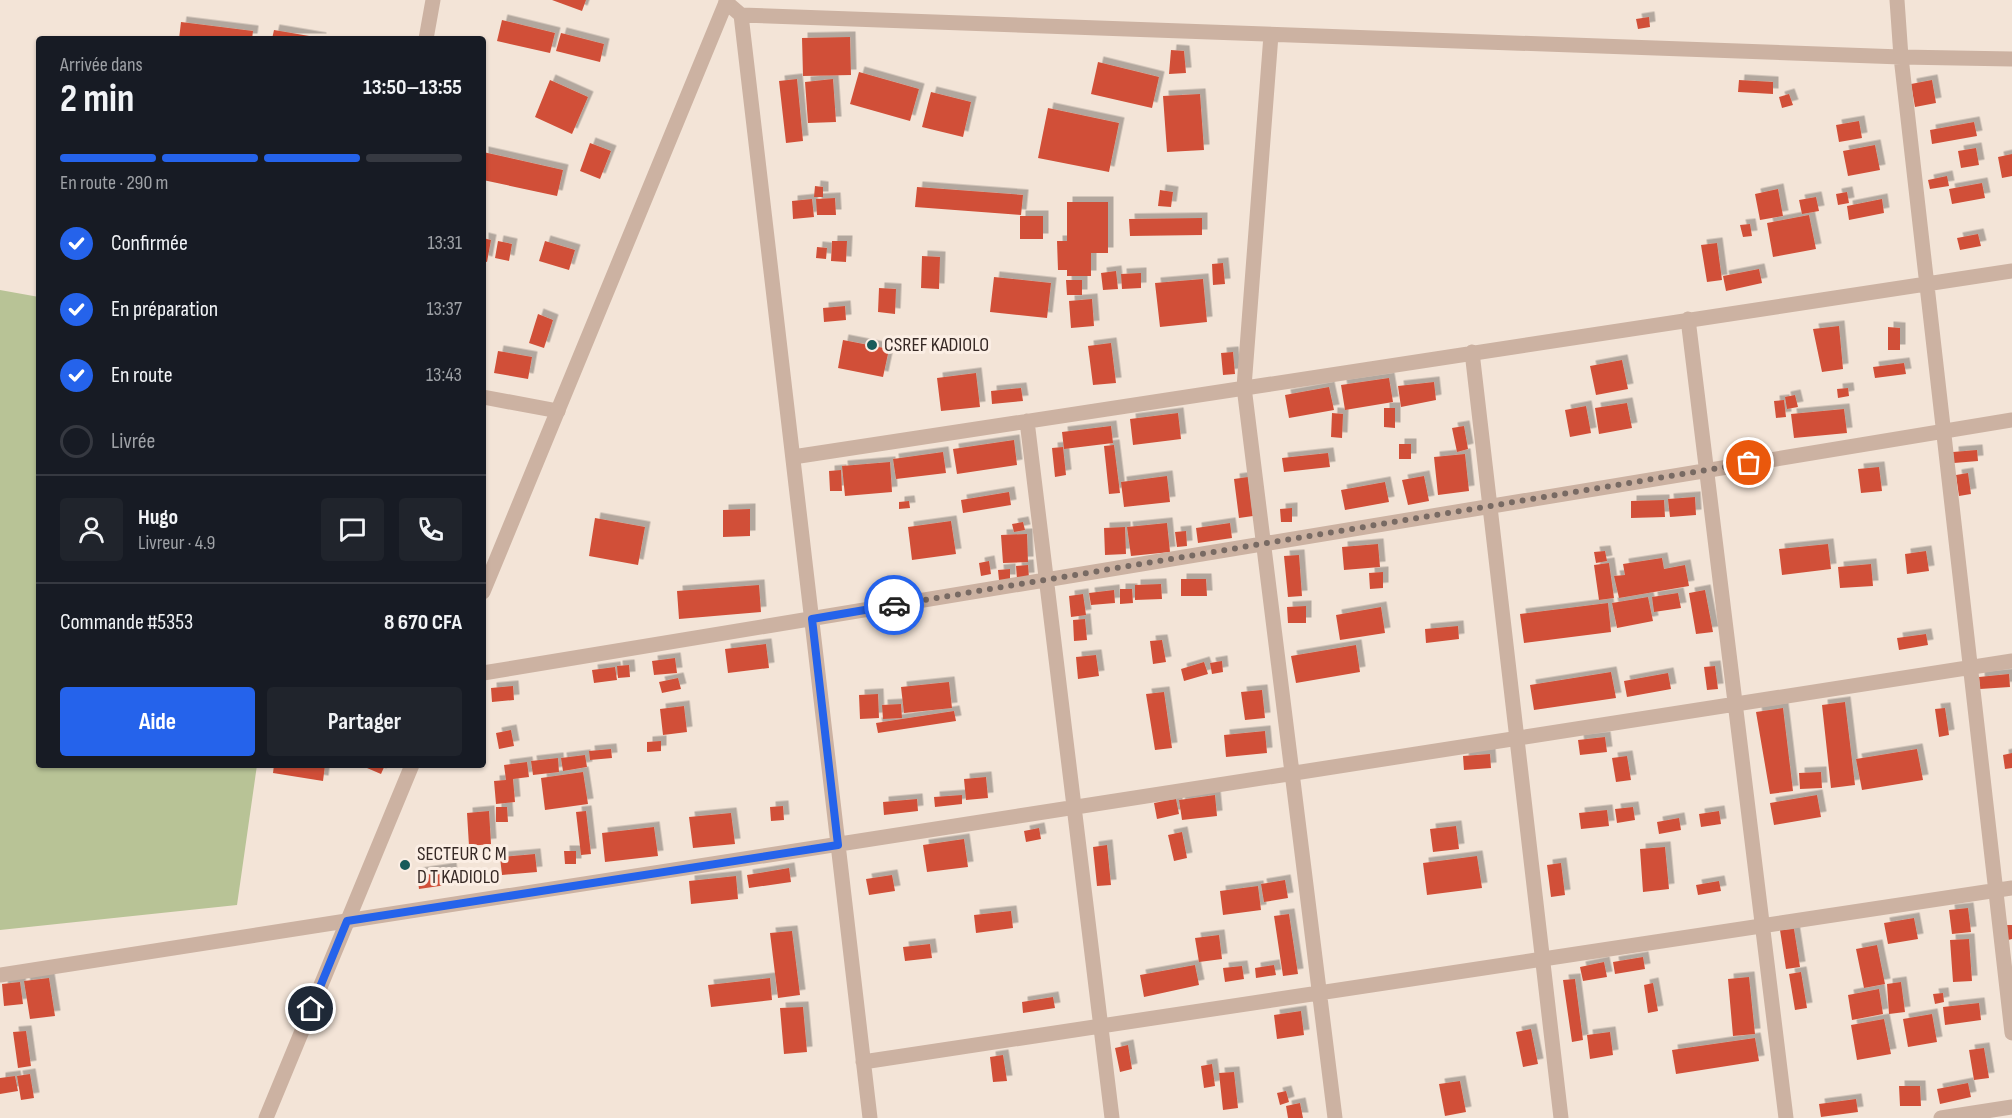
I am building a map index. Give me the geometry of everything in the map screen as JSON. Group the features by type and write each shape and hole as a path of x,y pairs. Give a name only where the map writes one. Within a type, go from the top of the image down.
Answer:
{"street":[{"path":"427,36 433,0"},
{"path":"1897,0 1901,57 2012,1033"},
{"path":"486,585 727,1 741,15 870,1118"},
{"path":"741,15 1901,57 2012,59"},
{"path":"1271,35 1244,387 1335,1118"},
{"path":"793,457 2012,271"},
{"path":"1688,319 1786,1118"},
{"path":"1472,352 1561,1118"},
{"path":"486,398 558,411"},
{"path":"486,673 2012,420"},
{"path":"1027,421 1112,1118"},
{"path":"0,975 2012,661"},
{"path":"266,1118 411,768"},
{"path":"863,1062 2012,888"},
{"path":"1941,1118 2012,1107"}],"green space":[{"path":"0,290 36,296 36,768 257,768 237,905 0,930"}],"building":[{"path":"552,0 586,0 582,11"},
{"path":"1649,17 1650,27 1638,29 1636,19"},
{"path":"502,20 555,33 550,53 497,41"},
{"path":"181,22 253,31 252,36 179,36"},
{"path":"274,30 309,36 273,36"},
{"path":"561,33 604,44 600,62 556,51"},
{"path":"850,37 851,75 803,76 802,38"},
{"path":"1171,50 1184,51 1186,73 1169,74"},
{"path":"1098,62 1159,77 1152,108 1091,94"},
{"path":"859,72 919,89 910,121 850,104"},
{"path":"797,79 803,141 786,143 779,81"},
{"path":"833,79 836,122 808,123 805,82"},
{"path":"550,80 588,97 572,134 535,117"},
{"path":"1739,80 1773,82 1773,94 1738,92"},
{"path":"1932,80 1936,103 1915,107 1911,84"},
{"path":"931,92 971,102 963,137 922,127"},
{"path":"1200,94 1204,150 1167,152 1163,96"},
{"path":"1789,94 1793,105 1782,108 1779,97"},
{"path":"1048,108 1119,123 1109,172 1038,158"},
{"path":"1859,121 1862,138 1839,142 1836,125"},
{"path":"1974,122 1977,136 1932,144 1930,130"},
{"path":"590,143 611,151 600,179 580,171"},
{"path":"1875,145 1880,170 1848,176 1843,151"},
{"path":"1976,148 1979,165 1961,168 1958,151"},
{"path":"486,153 563,170 557,196 486,181"},
{"path":"2012,154 2012,176 2002,178 1998,157"},
{"path":"1947,176 1949,186 1930,189 1928,180"},
{"path":"1982,183 1985,198 1952,204 1949,189"},
{"path":"815,186 823,187 823,197 814,197"},
{"path":"917,187 1023,195 1021,215 915,207"},
{"path":"1778,189 1783,216 1760,220 1755,194"},
{"path":"1160,190 1173,192 1171,207 1158,206"},
{"path":"1847,192 1849,203 1838,205 1836,194"},
{"path":"1816,197 1819,211 1802,214 1799,200"},
{"path":"835,198 836,215 817,215 816,199"},
{"path":"812,199 814,217 793,219 792,201"},
{"path":"1882,199 1884,213 1849,220 1847,206"},
{"path":"1067,202 1108,202 1108,253 1091,253 1091,276 1067,276 1067,270 1058,270 1057,241 1067,241"},
{"path":"1809,215 1816,249 1773,257 1767,223"},
{"path":"1020,216 1043,216 1043,239 1020,239"},
{"path":"1202,218 1202,235 1130,236 1129,219"},
{"path":"1750,224 1752,236 1743,237 1740,225"},
{"path":"1978,234 1981,246 1960,250 1957,238"},
{"path":"486,239 491,240 486,262"},
{"path":"498,241 512,244 509,261 495,258"},
{"path":"545,241 575,250 569,270 539,261"},
{"path":"832,241 847,241 846,262 831,261"},
{"path":"1717,243 1722,280 1707,282 1701,245"},
{"path":"817,247 827,248 826,259 816,258"},
{"path":"922,256 940,257 939,289 921,288"},
{"path":"1223,263 1225,284 1213,285 1212,264"},
{"path":"1759,269 1762,283 1726,291 1723,276"},
{"path":"1116,271 1118,289 1103,290 1101,273"},
{"path":"1141,273 1141,288 1122,289 1121,274"},
{"path":"994,277 1051,283 1047,318 990,312"},
{"path":"1203,279 1207,322 1160,327 1155,283"},
{"path":"1066,280 1082,280 1082,295 1067,295"},
{"path":"879,288 896,289 895,314 878,312"},
{"path":"1092,299 1094,326 1071,328 1069,301"},
{"path":"845,306 846,320 824,322 823,308"},
{"path":"538,314 553,320 544,348 529,343"},
{"path":"1839,326 1843,369 1822,372 1813,329"},
{"path":"1888,327 1900,328 1900,350 1888,350"},
{"path":"843,340 889,349 883,377 838,368"},
{"path":"1111,343 1116,383 1093,385 1088,346"},
{"path":"498,351 532,357 528,379 494,373"},
{"path":"1233,352 1235,374 1223,375 1221,353"},
{"path":"1622,360 1628,389 1596,395 1590,366"},
{"path":"1904,363 1906,374 1875,378 1873,367"},
{"path":"976,373 980,407 941,411 937,378"},
{"path":"1389,378 1393,402 1345,410 1341,385"},
{"path":"1434,382 1436,400 1401,407 1398,386"},
{"path":"1329,387 1334,410 1289,418 1285,395"},
{"path":"1021,388 1023,401 992,404 991,391"},
{"path":"1848,388 1849,396 1838,398 1837,389"},
{"path":"1795,395 1798,407 1787,409 1785,397"},
{"path":"1784,400 1786,417 1776,418 1774,401"},
{"path":"1627,403 1632,428 1599,434 1595,408"},
{"path":"1586,406 1591,433 1570,437 1565,410"},
{"path":"1384,408 1395,408 1395,428 1384,427"},
{"path":"1844,409 1847,433 1794,438 1791,414"},
{"path":"1178,413 1181,439 1133,445 1130,419"},
{"path":"1332,413 1343,414 1342,438 1331,437"},
{"path":"1111,426 1113,443 1064,449 1062,432"},
{"path":"1464,426 1468,449 1457,452 1452,428"},
{"path":"1014,440 1017,465 957,474 953,449"},
{"path":"1399,444 1411,444 1411,459 1399,459"},
{"path":"1114,445 1120,493 1109,494 1104,446"},
{"path":"1063,447 1066,475 1055,477 1052,448"},
{"path":"1977,450 1978,461 1954,463 1953,452"},
{"path":"943,452 946,473 896,479 893,459"},
{"path":"1328,453 1330,467 1284,472 1282,458"},
{"path":"1465,454 1469,491 1438,495 1434,457"},
{"path":"890,462 892,492 845,496 842,466"},
{"path":"1879,467 1882,491 1861,493 1858,469"},
{"path":"841,470 842,491 830,491 829,471"},
{"path":"1968,473 1971,494 1959,496 1956,475"},
{"path":"1167,476 1170,502 1124,507 1121,482"},
{"path":"1424,476 1429,501 1408,505 1402,480"},
{"path":"1248,477 1253,516 1239,518 1234,479"},
{"path":"1385,482 1389,502 1345,510 1341,490"},
{"path":"1009,492 1011,505 963,513 961,500"},
{"path":"1695,497 1696,515 1670,517 1668,499"},
{"path":"1664,500 1665,517 1631,518 1631,501"},
{"path":"909,501 910,508 899,509 899,502"},
{"path":"1292,508 1292,522 1281,522 1280,509"},
{"path":"750,509 750,536 723,537 723,510"},
{"path":"595,518 645,527 638,565 589,556"},
{"path":"951,521 956,554 912,560 908,527"},
{"path":"1023,522 1025,530 1014,532 1012,524"},
{"path":"1167,523 1170,552 1131,556 1127,527"},
{"path":"1230,523 1232,538 1198,543 1196,528"},
{"path":"1125,527 1126,554 1105,555 1104,528"},
{"path":"1186,531 1187,546 1177,547 1175,532"},
{"path":"1027,534 1028,562 1003,563 1001,535"},
{"path":"1378,544 1380,567 1344,570 1342,547"},
{"path":"1828,544 1831,569 1782,575 1779,549"},
{"path":"1605,551 1607,561 1596,563 1594,552"},
{"path":"1926,551 1929,571 1907,574 1905,554"},
{"path":"1299,555 1302,596 1288,597 1284,556"},
{"path":"1662,558 1664,569 1685,565 1689,586 1619,598 1614,576 1625,575 1623,564"},
{"path":"989,561 991,574 981,576 979,563"},
{"path":"1609,563 1614,598 1599,600 1594,565"},
{"path":"1871,564 1873,586 1840,588 1838,567"},
{"path":"1028,565 1029,578 1017,579 1016,566"},
{"path":"1010,569 1010,580 999,580 998,570"},
{"path":"1383,572 1383,588 1370,589 1369,573"},
{"path":"1181,579 1206,579 1207,596 1181,596"},
{"path":"1161,584 1162,599 1135,600 1135,585"},
{"path":"759,585 761,612 679,619 677,591"},
{"path":"1120,589 1132,589 1133,603 1120,604"},
{"path":"1114,590 1115,603 1091,605 1089,593"},
{"path":"1705,590 1713,632 1696,634 1689,593"},
{"path":"1678,593 1681,608 1654,612 1652,597"},
{"path":"1083,594 1086,615 1071,617 1069,596"},
{"path":"1648,597 1653,621 1617,628 1612,603"},
{"path":"1608,603 1611,632 1524,643 1520,614"},
{"path":"1306,606 1306,623 1288,623 1287,607"},
{"path":"1381,607 1385,633 1340,640 1336,615"},
{"path":"1085,619 1087,640 1074,641 1073,620"},
{"path":"1458,626 1459,639 1426,643 1425,629"},
{"path":"1926,634 1928,645 1899,650 1897,638"},
{"path":"1162,640 1166,662 1153,664 1150,641"},
{"path":"766,644 769,668 728,673 725,649"},
{"path":"1356,645 1360,672 1296,683 1291,656"},
{"path":"1096,655 1099,676 1078,679 1076,657"},
{"path":"675,658 677,673 654,675 652,661"},
{"path":"1222,661 1223,672 1212,674 1210,663"},
{"path":"1204,662 1208,674 1184,681 1181,669"},
{"path":"629,665 630,677 618,678 617,666"},
{"path":"1715,666 1718,689 1707,690 1704,667"},
{"path":"615,667 617,680 594,683 592,670"},
{"path":"1611,672 1616,698 1534,710 1530,685"},
{"path":"1668,673 1671,689 1627,697 1624,681"},
{"path":"2009,674 2010,687 1980,689 1979,677"},
{"path":"678,678 681,689 662,693 659,682"},
{"path":"949,682 952,708 904,713 901,687"},
{"path":"513,686 514,700 492,702 491,688"},
{"path":"1262,690 1265,718 1245,720 1241,692"},
{"path":"1164,692 1172,748 1155,750 1146,694"},
{"path":"878,694 879,718 860,719 859,695"},
{"path":"1845,702 1855,785 1831,788 1822,705"},
{"path":"901,704 902,718 883,719 882,705"},
{"path":"684,706 687,732 663,735 660,709"},
{"path":"1783,708 1793,791 1770,794 1756,712"},
{"path":"1945,708 1949,735 1939,737 1935,709"},
{"path":"954,711 956,721 878,733 876,723"},
{"path":"511,730 514,746 499,749 496,733"},
{"path":"1265,731 1267,753 1226,757 1224,735"},
{"path":"1605,737 1607,752 1580,755 1578,740"},
{"path":"661,741 661,751 647,752 647,742"},
{"path":"611,749 612,758 590,760 589,751"},
{"path":"1917,749 1923,780 1862,790 1856,759"},
{"path":"2012,753 2012,768 2005,769 2003,755"},
{"path":"1490,754 1491,768 1464,770 1463,756"},
{"path":"585,755 587,767 563,771 561,758"},
{"path":"1627,756 1631,780 1616,782 1612,758"},
{"path":"558,758 559,772 533,775 531,761"},
{"path":"527,762 529,777 513,779 515,802 496,804 494,781 506,780 504,765"},
{"path":"274,768 325,768 323,781 273,773"},
{"path":"367,768 384,768 381,774"},
{"path":"583,772 588,804 545,810 541,778"},
{"path":"1821,772 1822,788 1800,789 1799,773"},
{"path":"986,777 988,798 966,800 964,779"},
{"path":"962,795 962,804 935,807 934,797"},
{"path":"1215,795 1217,816 1182,820 1179,800"},
{"path":"1817,795 1821,817 1774,825 1770,803"},
{"path":"917,799 918,811 884,815 883,802"},
{"path":"1176,799 1179,814 1157,819 1154,803"},
{"path":"783,806 784,820 771,821 770,807"},
{"path":"496,807 507,807 508,822 496,822"},
{"path":"1633,807 1635,820 1617,823 1615,809"},
{"path":"1607,810 1609,826 1581,829 1579,813"},
{"path":"489,811 491,844 469,846 467,813"},
{"path":"586,811 591,854 581,855 576,812"},
{"path":"1719,811 1721,824 1701,827 1699,814"},
{"path":"731,813 735,844 693,848 689,817"},
{"path":"1679,818 1681,830 1659,834 1657,822"},
{"path":"1456,826 1459,849 1433,852 1430,829"},
{"path":"654,827 658,856 605,862 602,833"},
{"path":"1039,828 1041,839 1026,842 1024,831"},
{"path":"1182,832 1187,858 1174,861 1168,835"},
{"path":"964,839 968,867 927,872 923,845"},
{"path":"1107,845 1111,885 1097,886 1093,847"},
{"path":"1665,847 1669,889 1643,892 1640,849"},
{"path":"564,851 576,851 576,864 565,864"},
{"path":"535,854 537,872 502,875 500,857"},
{"path":"1477,856 1482,888 1427,895 1423,863"},
{"path":"1561,863 1565,895 1551,897 1547,865"},
{"path":"451,868 453,884 419,889 417,873"},
{"path":"789,868 791,882 749,888 747,875"},
{"path":"892,875 895,891 869,895 866,879"},
{"path":"736,876 738,899 691,904 689,881"},
{"path":"1285,880 1288,898 1264,902 1261,884"},
{"path":"1719,881 1721,891 1698,895 1696,885"},
{"path":"1258,886 1261,910 1223,915 1220,891"},
{"path":"1968,908 1971,932 1952,934 1949,910"},
{"path":"1011,911 1013,928 976,933 974,915"},
{"path":"1289,914 1298,974 1283,976 1274,916"},
{"path":"1914,918 1918,939 1888,944 1884,923"},
{"path":"2007,925 2012,925 2012,939 2008,940"},
{"path":"1794,929 1800,967 1786,969 1780,930"},
{"path":"792,931 800,995 778,998 770,933"},
{"path":"1219,935 1222,959 1199,962 1195,938"},
{"path":"1969,939 1972,981 1953,982 1950,940"},
{"path":"930,944 932,958 905,961 903,947"},
{"path":"1877,945 1885,984 1864,988 1856,949"},
{"path":"1643,957 1645,969 1615,974 1613,962"},
{"path":"1604,962 1607,977 1583,981 1580,967"},
{"path":"1195,965 1199,985 1144,997 1140,975"},
{"path":"1274,965 1276,975 1256,978 1255,968"},
{"path":"1242,966 1244,979 1225,982 1223,968"},
{"path":"1801,972 1807,1008 1795,1010 1789,974"},
{"path":"1749,977 1755,1034 1733,1036 1728,979"},
{"path":"49,978 55,1016 30,1019 24,981"},
{"path":"770,978 772,1000 711,1007 708,985"},
{"path":"1575,979 1583,1040 1572,1042 1563,980"},
{"path":"20,982 23,1004 4,1006 2,984"},
{"path":"1901,982 1905,1012 1889,1014 1887,984"},
{"path":"1653,983 1658,1011 1648,1013 1644,985"},
{"path":"1879,989 1883,1014 1852,1020 1848,995"},
{"path":"1943,993 1944,1002 1935,1004 1933,994"},
{"path":"1053,997 1055,1008 1023,1013 1022,1002"},
{"path":"1979,1003 1981,1020 1945,1025 1943,1007"},
{"path":"803,1007 807,1052 784,1054 780,1008"},
{"path":"1301,1011 1304,1035 1277,1039 1274,1015"},
{"path":"1932,1014 1937,1042 1908,1047 1903,1019"},
{"path":"1884,1019 1891,1054 1857,1060 1851,1025"},
{"path":"1531,1029 1538,1064 1523,1067 1516,1032"},
{"path":"26,1031 31,1066 18,1068 13,1032"},
{"path":"1610,1032 1613,1055 1590,1059 1587,1035"},
{"path":"1755,1038 1759,1061 1676,1074 1672,1050"},
{"path":"1128,1045 1132,1069 1120,1072 1115,1048"},
{"path":"1984,1048 1989,1078 1974,1080 1969,1050"},
{"path":"1003,1055 1007,1081 993,1082 990,1057"},
{"path":"1212,1064 1215,1086 1204,1088 1201,1066"},
{"path":"1234,1072 1238,1108 1223,1110 1219,1073"},
{"path":"30,1074 34,1098 21,1100 17,1076"},
{"path":"15,1076 18,1091 0,1094 0,1078"},
{"path":"1460,1081 1466,1112 1445,1116 1439,1084"},
{"path":"1968,1083 1971,1097 1940,1104 1937,1089"},
{"path":"1899,1086 1920,1086 1921,1106 1900,1106"},
{"path":"1286,1091 1289,1102 1280,1105 1277,1093"},
{"path":"1856,1099 1858,1112 1821,1117 1819,1104"},
{"path":"1300,1103 1303,1118 1288,1118 1286,1106"}],"way so far":[{"path":"894,605 1749,463"}],"place":[{"name":"CSREF KADIOLO","path":"872,345"},
{"name":"SECTEUR C M D T KADIOLO","path":"405,865"}],"route":[{"path":"311,1009 347,921 838,845 812,619 894,605"}]}
